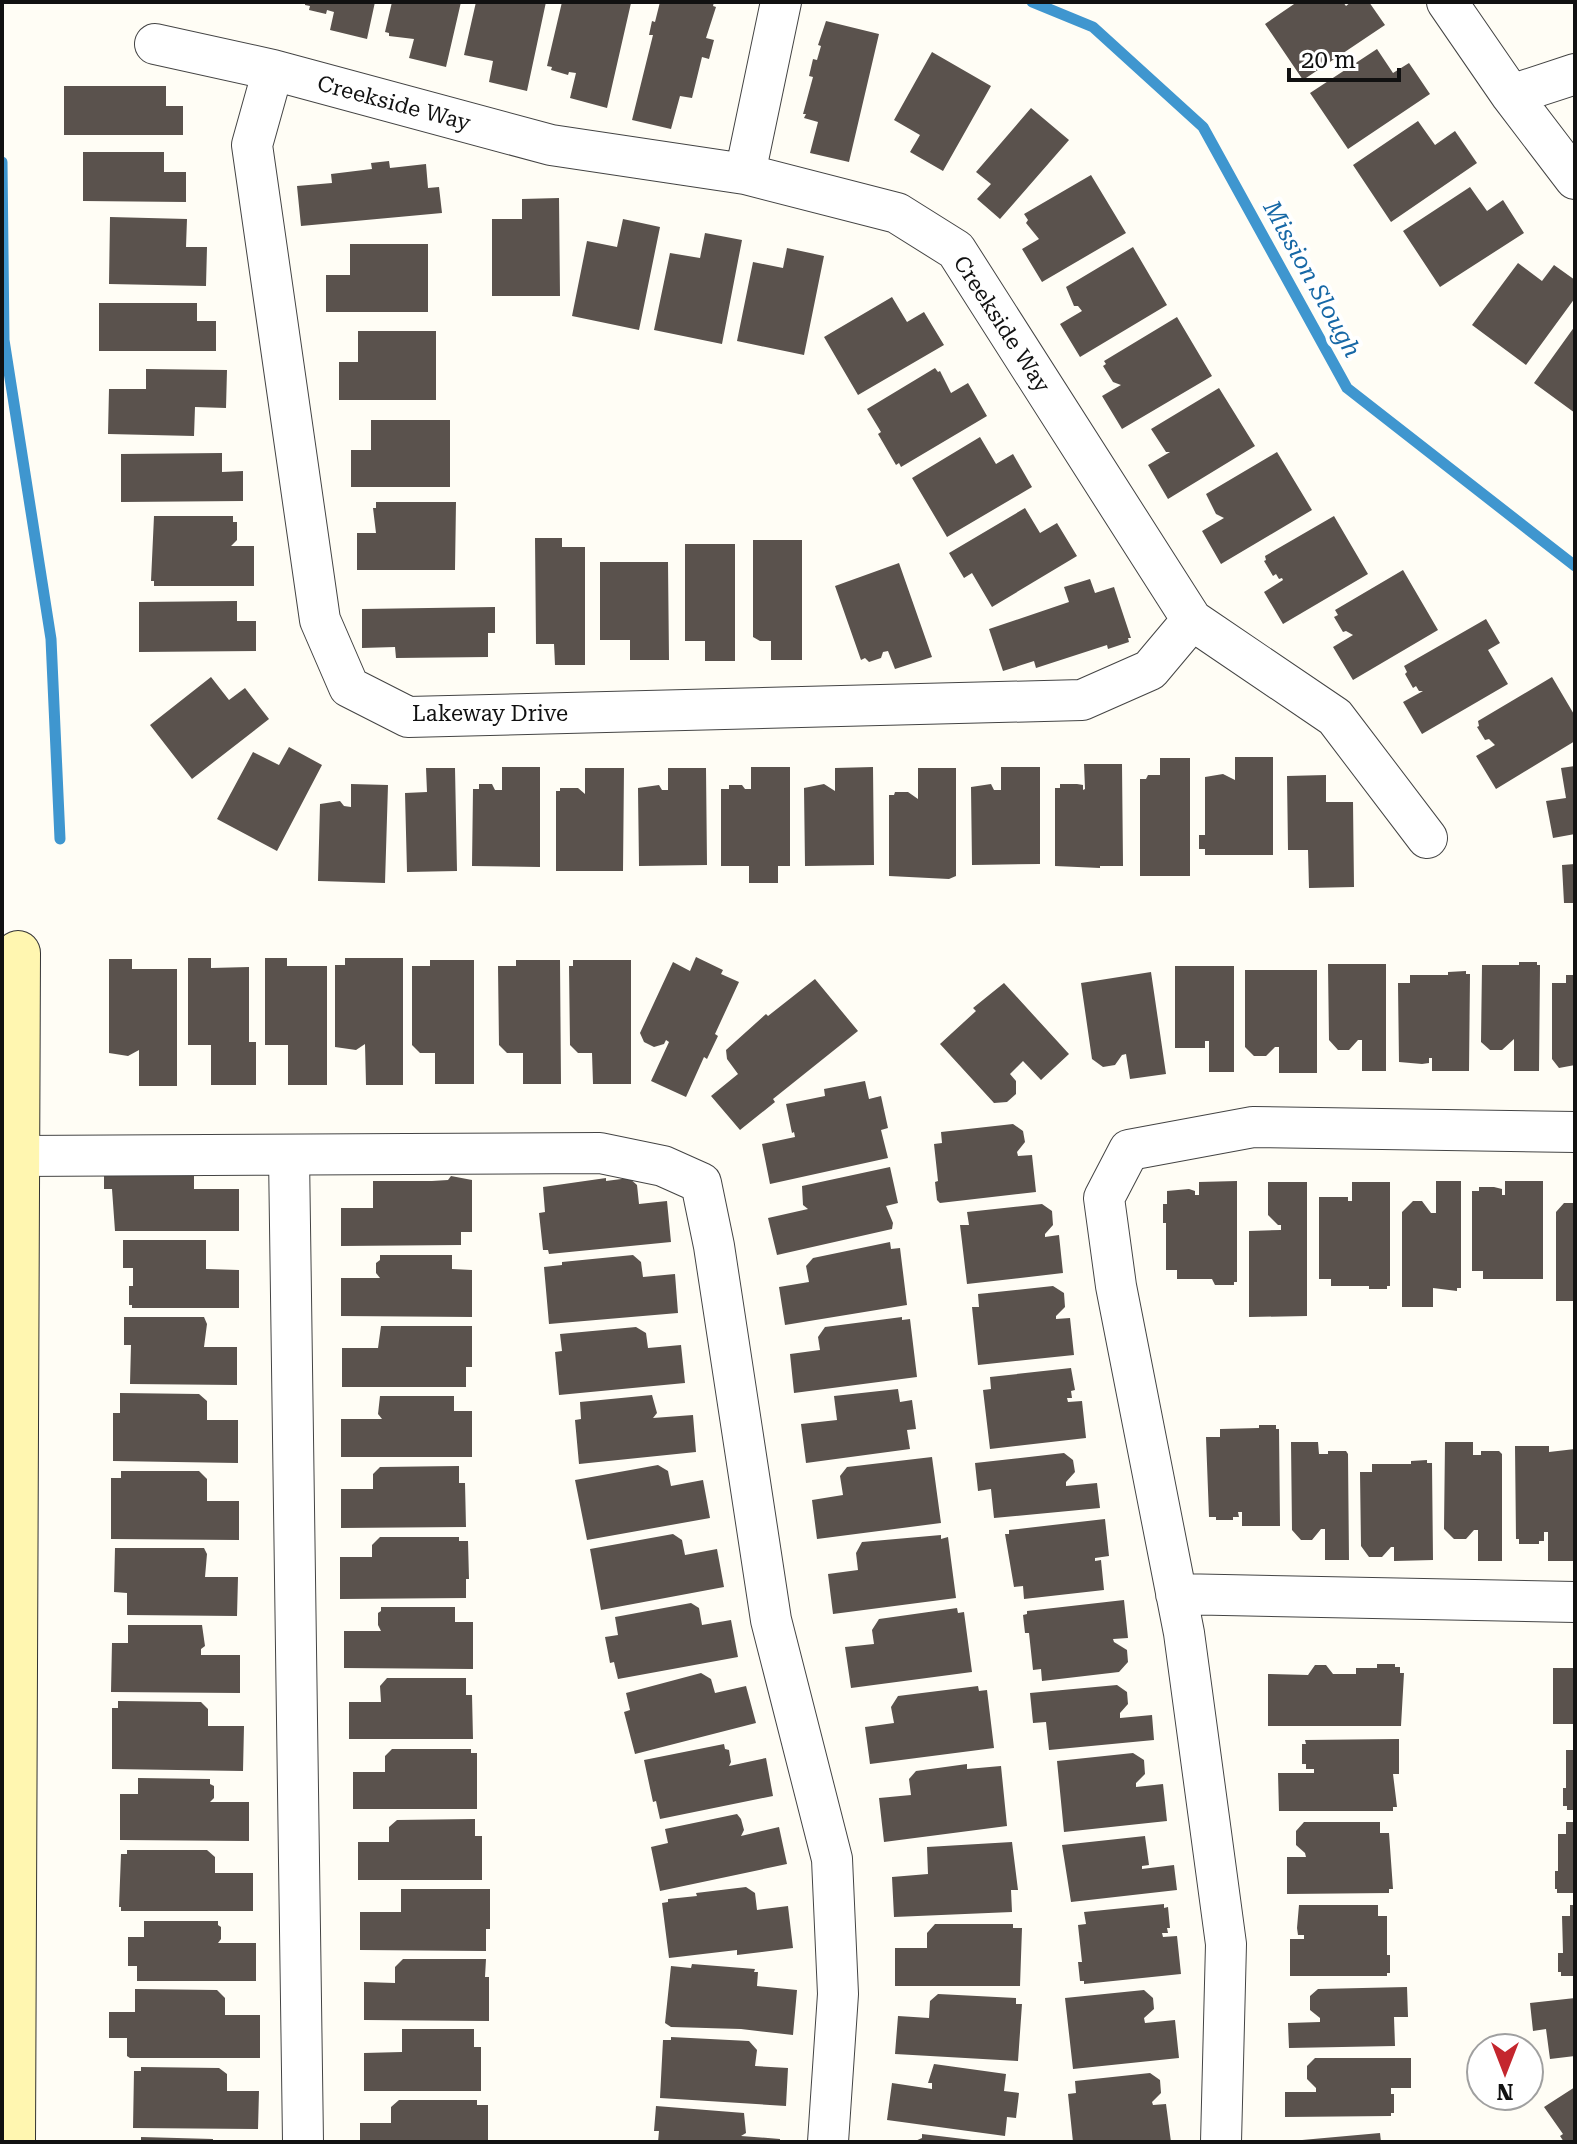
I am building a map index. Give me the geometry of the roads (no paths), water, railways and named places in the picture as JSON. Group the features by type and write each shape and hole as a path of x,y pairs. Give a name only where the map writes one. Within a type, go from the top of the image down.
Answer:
{"main road":[{"path":"13,2142 18,953"}],"street":[{"path":"745,174 781,2"},
{"path":"1447,2 1511,95 1575,179"},
{"name":"Creekside Way","path":"155,44 273,70 551,145 745,174 897,213 956,250 1192,620 1335,717 1427,838"},
{"name":"Lakeway Drive","path":"273,70 252,145 320,620 349,687 408,717 1082,700 1150,670 1192,620"},
{"path":"1511,95 1575,74"},
{"path":"1221,2142 1226,1944 1184,1633 1116,1286 1104,1198 1129,1150 1253,1127 1575,1132"},
{"path":"17,1156 600,1153 663,1166 701,1183 714,1246 771,1620 832,1859 838,1994 828,2142"},
{"path":"289,1155 303,2142"},
{"path":"1176,1594 1575,1602"}],"waterway":[{"name":"Mission Slough","path":"1032,2 1093,27 1203,127 1347,388 1575,566"},
{"path":"2,162 4,340 51,639 60,839"}]}
